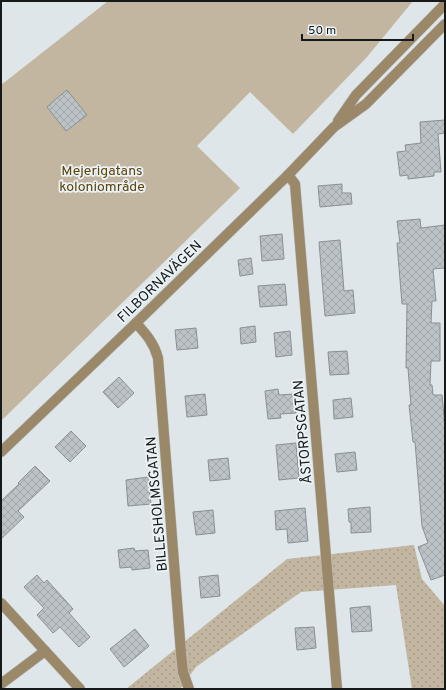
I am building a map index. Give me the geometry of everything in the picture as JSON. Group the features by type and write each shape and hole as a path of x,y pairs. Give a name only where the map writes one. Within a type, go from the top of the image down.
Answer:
{"street":[{"name":"FILBORNAVÄGEN","path":"1,452 288,175 334,127 356,95 445,4"},
{"name":"FILBORNAVÄGEN","path":"334,127 366,104 445,24"},
{"name":"ÅSTORPSGATAN","path":"288,175 296,184 337,689"},
{"name":"BILLESHOLMSGATAN","path":"136,323 152,342 158,358 181,653 183,672 189,689"},
{"path":"1,603 80,689"},
{"path":"1,684 45,651"}],"green space":[{"name":"Mejerigatans koloniområde","path":"108,1 413,1 367,57 293,134 250,92 197,146 240,188 1,421 1,85"},
{"path":"414,545 422,579 445,606 445,689 412,689 396,585 301,592 196,667 180,689 126,689 287,559"}],"building":[{"path":"67,90 87,115 66,131 47,107"},
{"path":"445,120 445,133 438,134 441,172 434,172 434,176 408,179 408,175 400,176 397,152 406,151 405,145 421,143 420,122"},
{"path":"342,184 342,193 351,193 352,204 320,207 318,186"},
{"path":"420,219 421,228 445,225 445,268 433,269 436,301 432,301 431,323 440,323 440,361 431,361 430,385 432,385 433,395 442,395 445,426 445,575 431,580 418,547 428,543 422,526 415,442 413,442 409,405 411,405 408,368 406,368 407,304 402,304 397,243 400,243 397,221"},
{"path":"282,234 284,259 262,261 260,236"},
{"path":"340,240 344,291 353,290 355,313 325,316 319,242"},
{"path":"251,258 253,274 240,276 238,260"},
{"path":"285,284 287,305 260,307 258,286"},
{"path":"255,326 256,342 241,344 240,328"},
{"path":"196,328 198,348 177,350 175,330"},
{"path":"290,331 292,355 276,357 274,333"},
{"path":"347,351 349,374 330,375 328,352"},
{"path":"119,377 134,393 118,408 103,392"},
{"path":"278,389 279,395 294,394 296,413 280,414 281,418 268,419 265,391"},
{"path":"205,394 207,415 187,417 185,396"},
{"path":"351,398 353,417 334,419 333,400"},
{"path":"71,431 86,446 70,462 55,447"},
{"path":"296,443 299,478 279,480 276,445"},
{"path":"355,452 357,470 337,472 335,454"},
{"path":"228,458 230,479 210,481 208,460"},
{"path":"35,466 50,481 18,511 24,517 1,539 1,501"},
{"path":"148,477 151,504 128,506 126,480"},
{"path":"370,507 371,532 351,533 351,522 349,522 348,509"},
{"path":"305,508 308,541 288,543 287,529 276,530 275,511"},
{"path":"213,510 215,533 196,535 193,512"},
{"path":"134,548 135,551 148,550 150,568 132,570 132,567 120,568 118,550"},
{"path":"37,575 44,583 47,580 73,609 69,613 90,637 79,647 60,627 53,633 37,615 44,608 24,587"},
{"path":"218,575 220,596 201,598 199,577"},
{"path":"370,606 372,631 352,632 350,608"},
{"path":"314,627 316,648 297,650 295,628"},
{"path":"135,629 149,646 124,667 110,649"}]}
